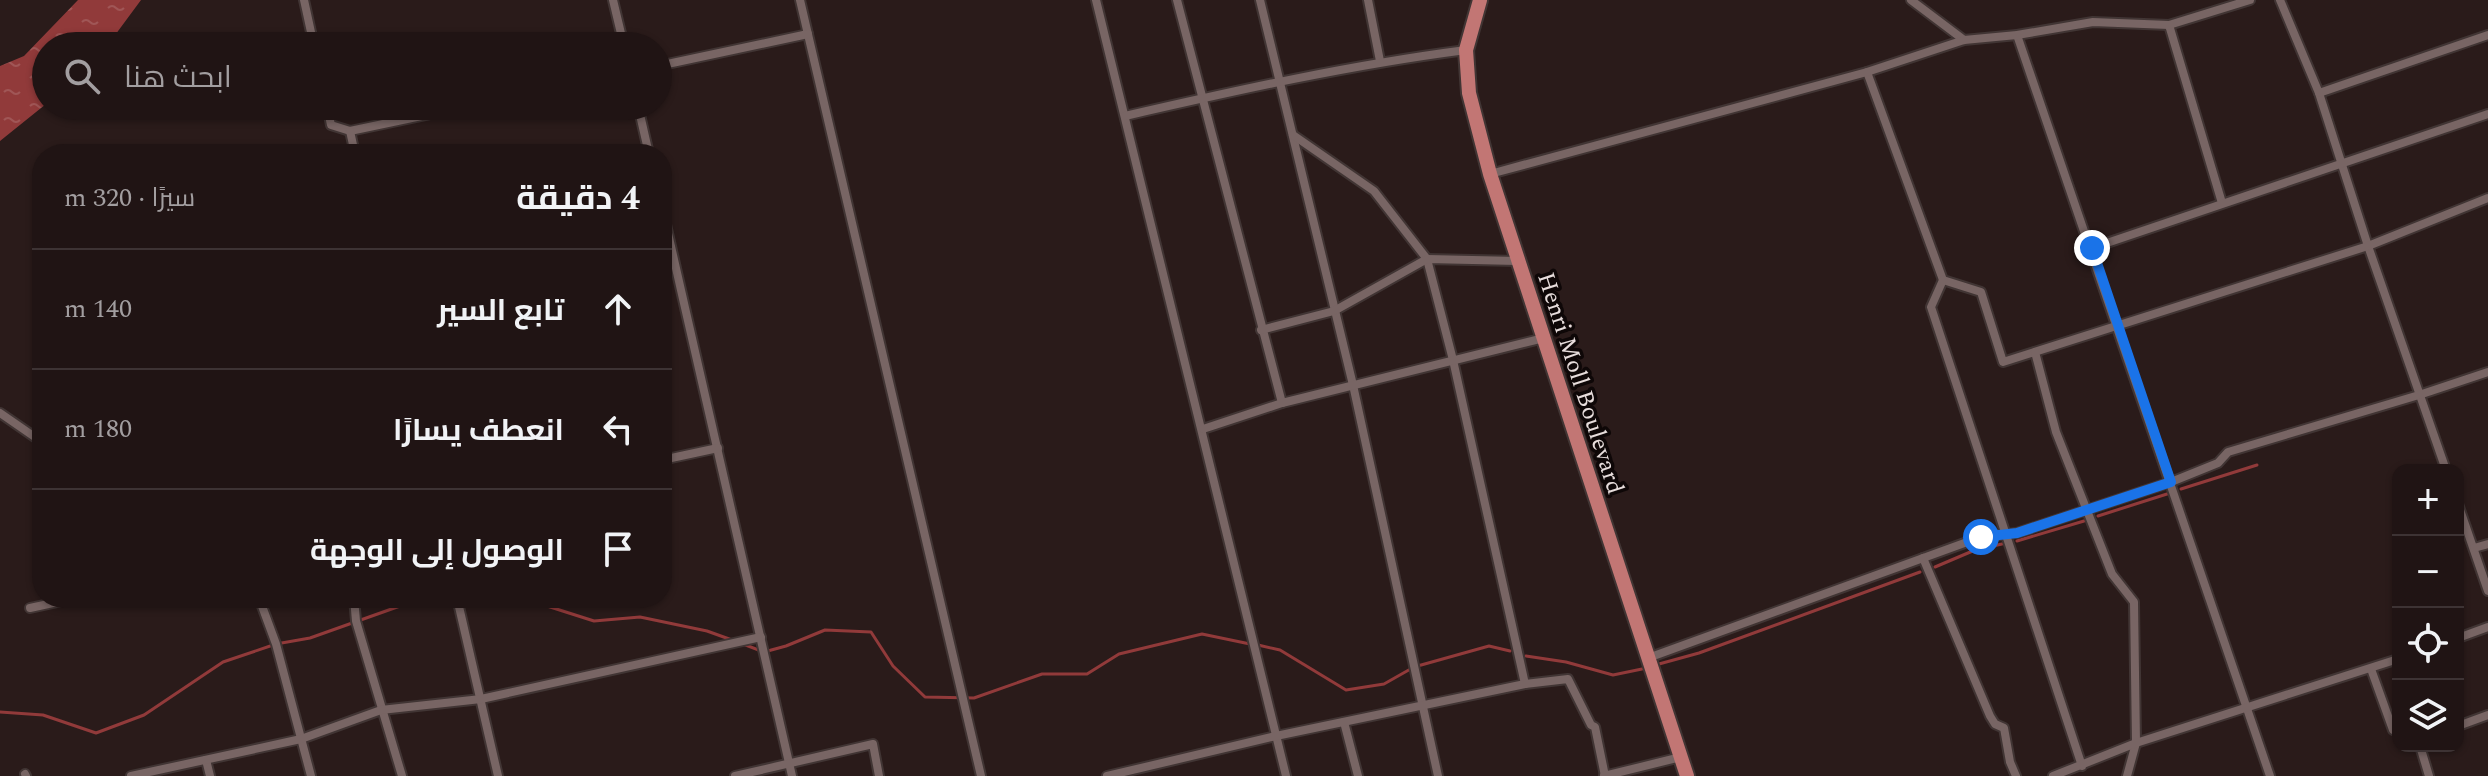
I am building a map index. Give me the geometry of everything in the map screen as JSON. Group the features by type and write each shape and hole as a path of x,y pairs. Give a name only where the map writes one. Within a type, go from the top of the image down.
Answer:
{"highway":[{"name":"Henri Moll Boulevard","path":"1480,0 1466,50 1469,93 1490,174 1687,776"}],"street":[{"path":"304,0 311,32"},
{"path":"613,0 621,32"},
{"path":"800,0 981,776"},
{"path":"1096,0 1286,776"},
{"path":"1177,0 1282,403"},
{"path":"1260,0 1353,385 1438,776"},
{"path":"1368,0 1380,61"},
{"path":"1911,0 1964,40"},
{"path":"1490,174 1867,72 1964,40 2093,22 2169,25 2250,0"},
{"path":"2280,0 2319,93 2444,464"},
{"path":"2169,25 2222,203"},
{"path":"672,63 808,34"},
{"path":"2017,35 2270,776"},
{"path":"2319,93 2488,35"},
{"path":"1125,116 1280,80 1380,61 1466,50"},
{"path":"1867,72 1943,280 1931,307 2082,766"},
{"path":"2092,248 2488,114"},
{"path":"330,120 331,125 350,131 402,120"},
{"path":"641,120 647,144"},
{"path":"350,131 353,144"},
{"path":"1293,134 1374,191 1427,259 1453,360 1525,684"},
{"path":"1943,280 1981,292 2003,362 2368,246 2488,198"},
{"path":"672,250 792,776"},
{"path":"1261,330 1334,311 1427,259 1518,261"},
{"path":"1203,429 1282,403 1545,338"},
{"path":"2035,352 2056,432 2112,574 2134,602 2136,743 2127,776"},
{"path":"1648,658 1981,537 2006,534 2171,482 2218,463 2228,452 2488,372"},
{"path":"0,413 32,435"},
{"path":"672,458 718,448"},
{"path":"2464,520 2488,591"},
{"path":"2474,548 2488,544"},
{"path":"1923,558 1990,716 1995,724 2004,728 2010,762 2016,776"},
{"path":"263,608 276,644 311,776"},
{"path":"355,608 356,621 402,776"},
{"path":"459,608 498,776"},
{"path":"2464,636 2488,627"},
{"path":"131,776 301,739 381,710 481,699 761,637"},
{"path":"2053,776 2136,743 2392,661"},
{"path":"2371,669 2392,727"},
{"path":"1107,776 1422,705 1525,684 1568,679 1591,725 1595,727 1604,776 1681,757"},
{"path":"2464,724 2488,715"},
{"path":"1344,722 1358,776"},
{"path":"735,776 873,744 879,776"},
{"path":"2422,752 2429,776"},
{"path":"206,760 210,776"}],"water":[{"path":"78,0 141,0 117,32 47,32"},
{"path":"32,48 32,115 0,141 0,66 24,56"}],"waterway":[{"path":"2181,489 2257,465"},
{"path":"2098,516 2167,494"},
{"path":"2017,541 2084,521"},
{"path":"1935,567 1975,550 2002,544"},
{"path":"1659,664 1699,653 1920,572"},
{"path":"0,712 43,715 96,733 144,715 223,662 276,644 310,638 394,608"},
{"path":"553,608 594,621 640,617 707,631 732,640"},
{"path":"743,644 764,652 825,630 871,632 893,666 925,697 974,698 1042,674 1087,674 1119,654 1202,634 1250,644"},
{"path":"1258,645 1280,650 1346,690 1384,684 1414,667 1489,646 1510,651"},
{"path":"1526,656 1566,662 1613,675 1642,669"}],"route":[{"path":"1981,537 2017,533 2171,482 2092,248"}]}
